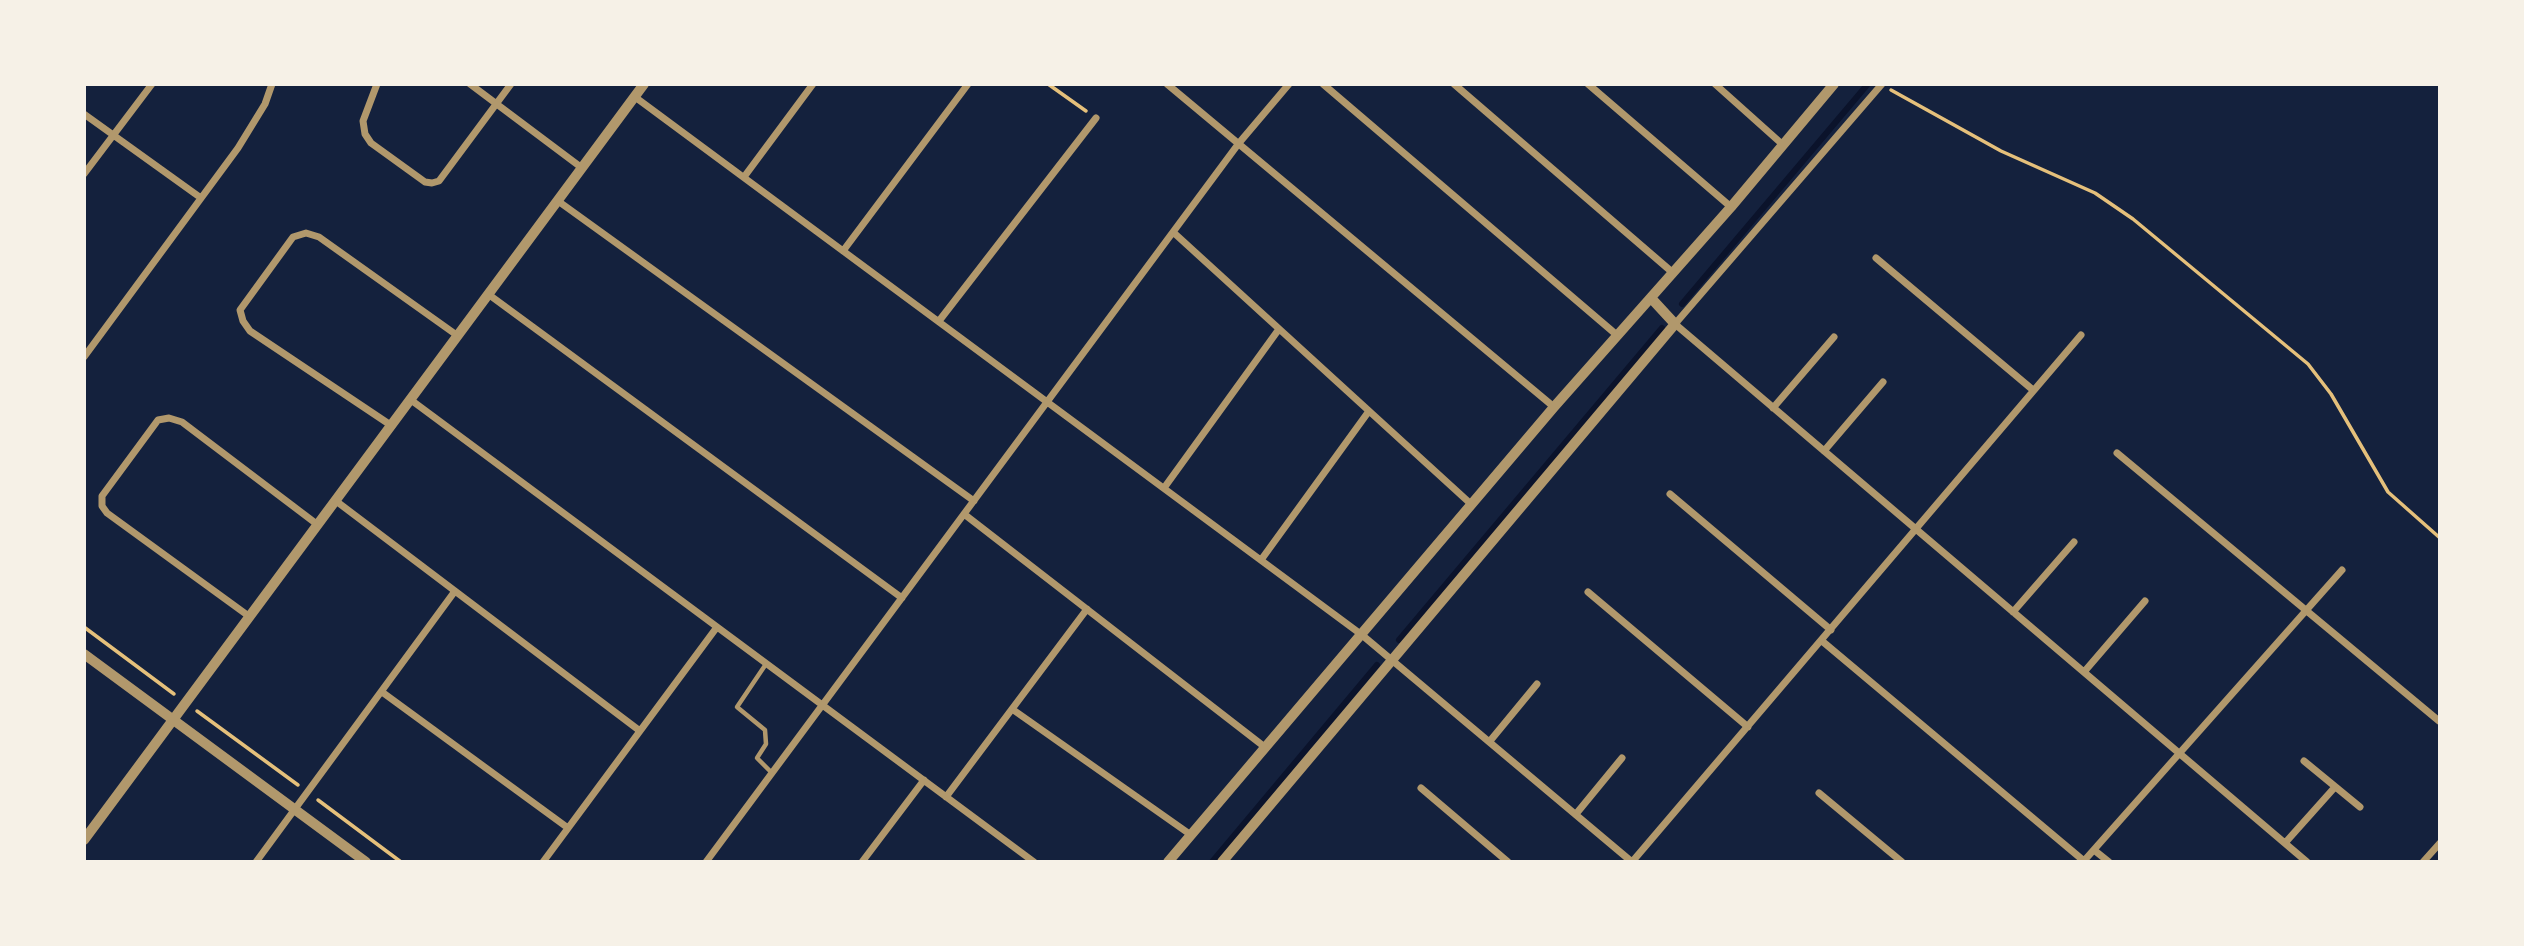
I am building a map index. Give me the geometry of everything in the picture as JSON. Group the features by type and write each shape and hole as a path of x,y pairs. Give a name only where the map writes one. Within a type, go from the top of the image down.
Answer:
{"street":[{"path":"84,174 115,137 152,84"},
{"path":"84,356 254,124 272,84"},
{"path":"377,84 363,121 365,134 371,144 425,182 432,183 439,181 511,84"},
{"path":"470,84 582,167"},
{"path":"84,840 644,84"},
{"path":"744,177 813,84"},
{"path":"843,251 968,84"},
{"path":"1167,84 1554,407"},
{"path":"706,862 1238,144 1289,84"},
{"path":"1322,84 1618,336"},
{"path":"1454,84 1672,272"},
{"path":"1588,84 1731,206"},
{"path":"1715,84 1782,144"},
{"path":"1168,862 1554,407 1834,84"},
{"path":"1222,862 1675,324 1882,85"},
{"path":"635,97 1362,635 1632,862 2081,335"},
{"path":"84,114 201,198"},
{"path":"939,321 1096,118"},
{"path":"558,201 974,501"},
{"path":"1173,232 1472,505"},
{"path":"391,426 250,331 243,321 240,310 293,237 306,233 319,237 458,336"},
{"path":"1876,258 2033,390"},
{"path":"488,294 902,598"},
{"path":"1651,298 1675,324 2307,862"},
{"path":"1164,488 1279,329"},
{"path":"1773,408 1834,337"},
{"path":"1824,451 1883,382"},
{"path":"411,400 1034,862"},
{"path":"1261,560 1369,411"},
{"path":"250,617 107,513 102,506 102,496 158,420 169,418 182,422 318,525"},
{"path":"2117,453 2439,721"},
{"path":"1670,494 1831,630"},
{"path":"336,501 640,731"},
{"path":"964,514 1266,748"},
{"path":"2014,612 2074,542"},
{"path":"1822,641 2084,861 2342,570"},
{"path":"256,862 456,592"},
{"path":"1588,592 1748,727"},
{"path":"2084,672 2145,601"},
{"path":"947,797 1087,609"},
{"path":"543,862 717,627"},
{"path":"84,654 366,862"},
{"path":"1490,741 1537,684"},
{"path":"382,692 568,828"},
{"path":"1012,709 1191,835"},
{"path":"1576,814 1622,758"},
{"path":"2304,761 2360,807"},
{"path":"862,862 924,780"},
{"path":"2285,843 2335,787"},
{"path":"1421,788 1508,862"},
{"path":"1819,793 1902,862"},
{"path":"2423,862 2440,843"},
{"path":"2094,850 2109,862"}],"lane":[{"path":"767,664 737,703 739,709 765,730 766,744 757,758 772,773"}],"path":[{"path":"1048,84 1096,118"},
{"path":"1882,85 2001,151 2095,193 2133,219 2308,365 2331,394 2388,492 2440,538"},
{"path":"84,626 401,862"}],"waterway":[{"path":"1682,304 1867,85"},
{"path":"1399,640 1662,328"},
{"path":"1212,862 1377,665"}]}
